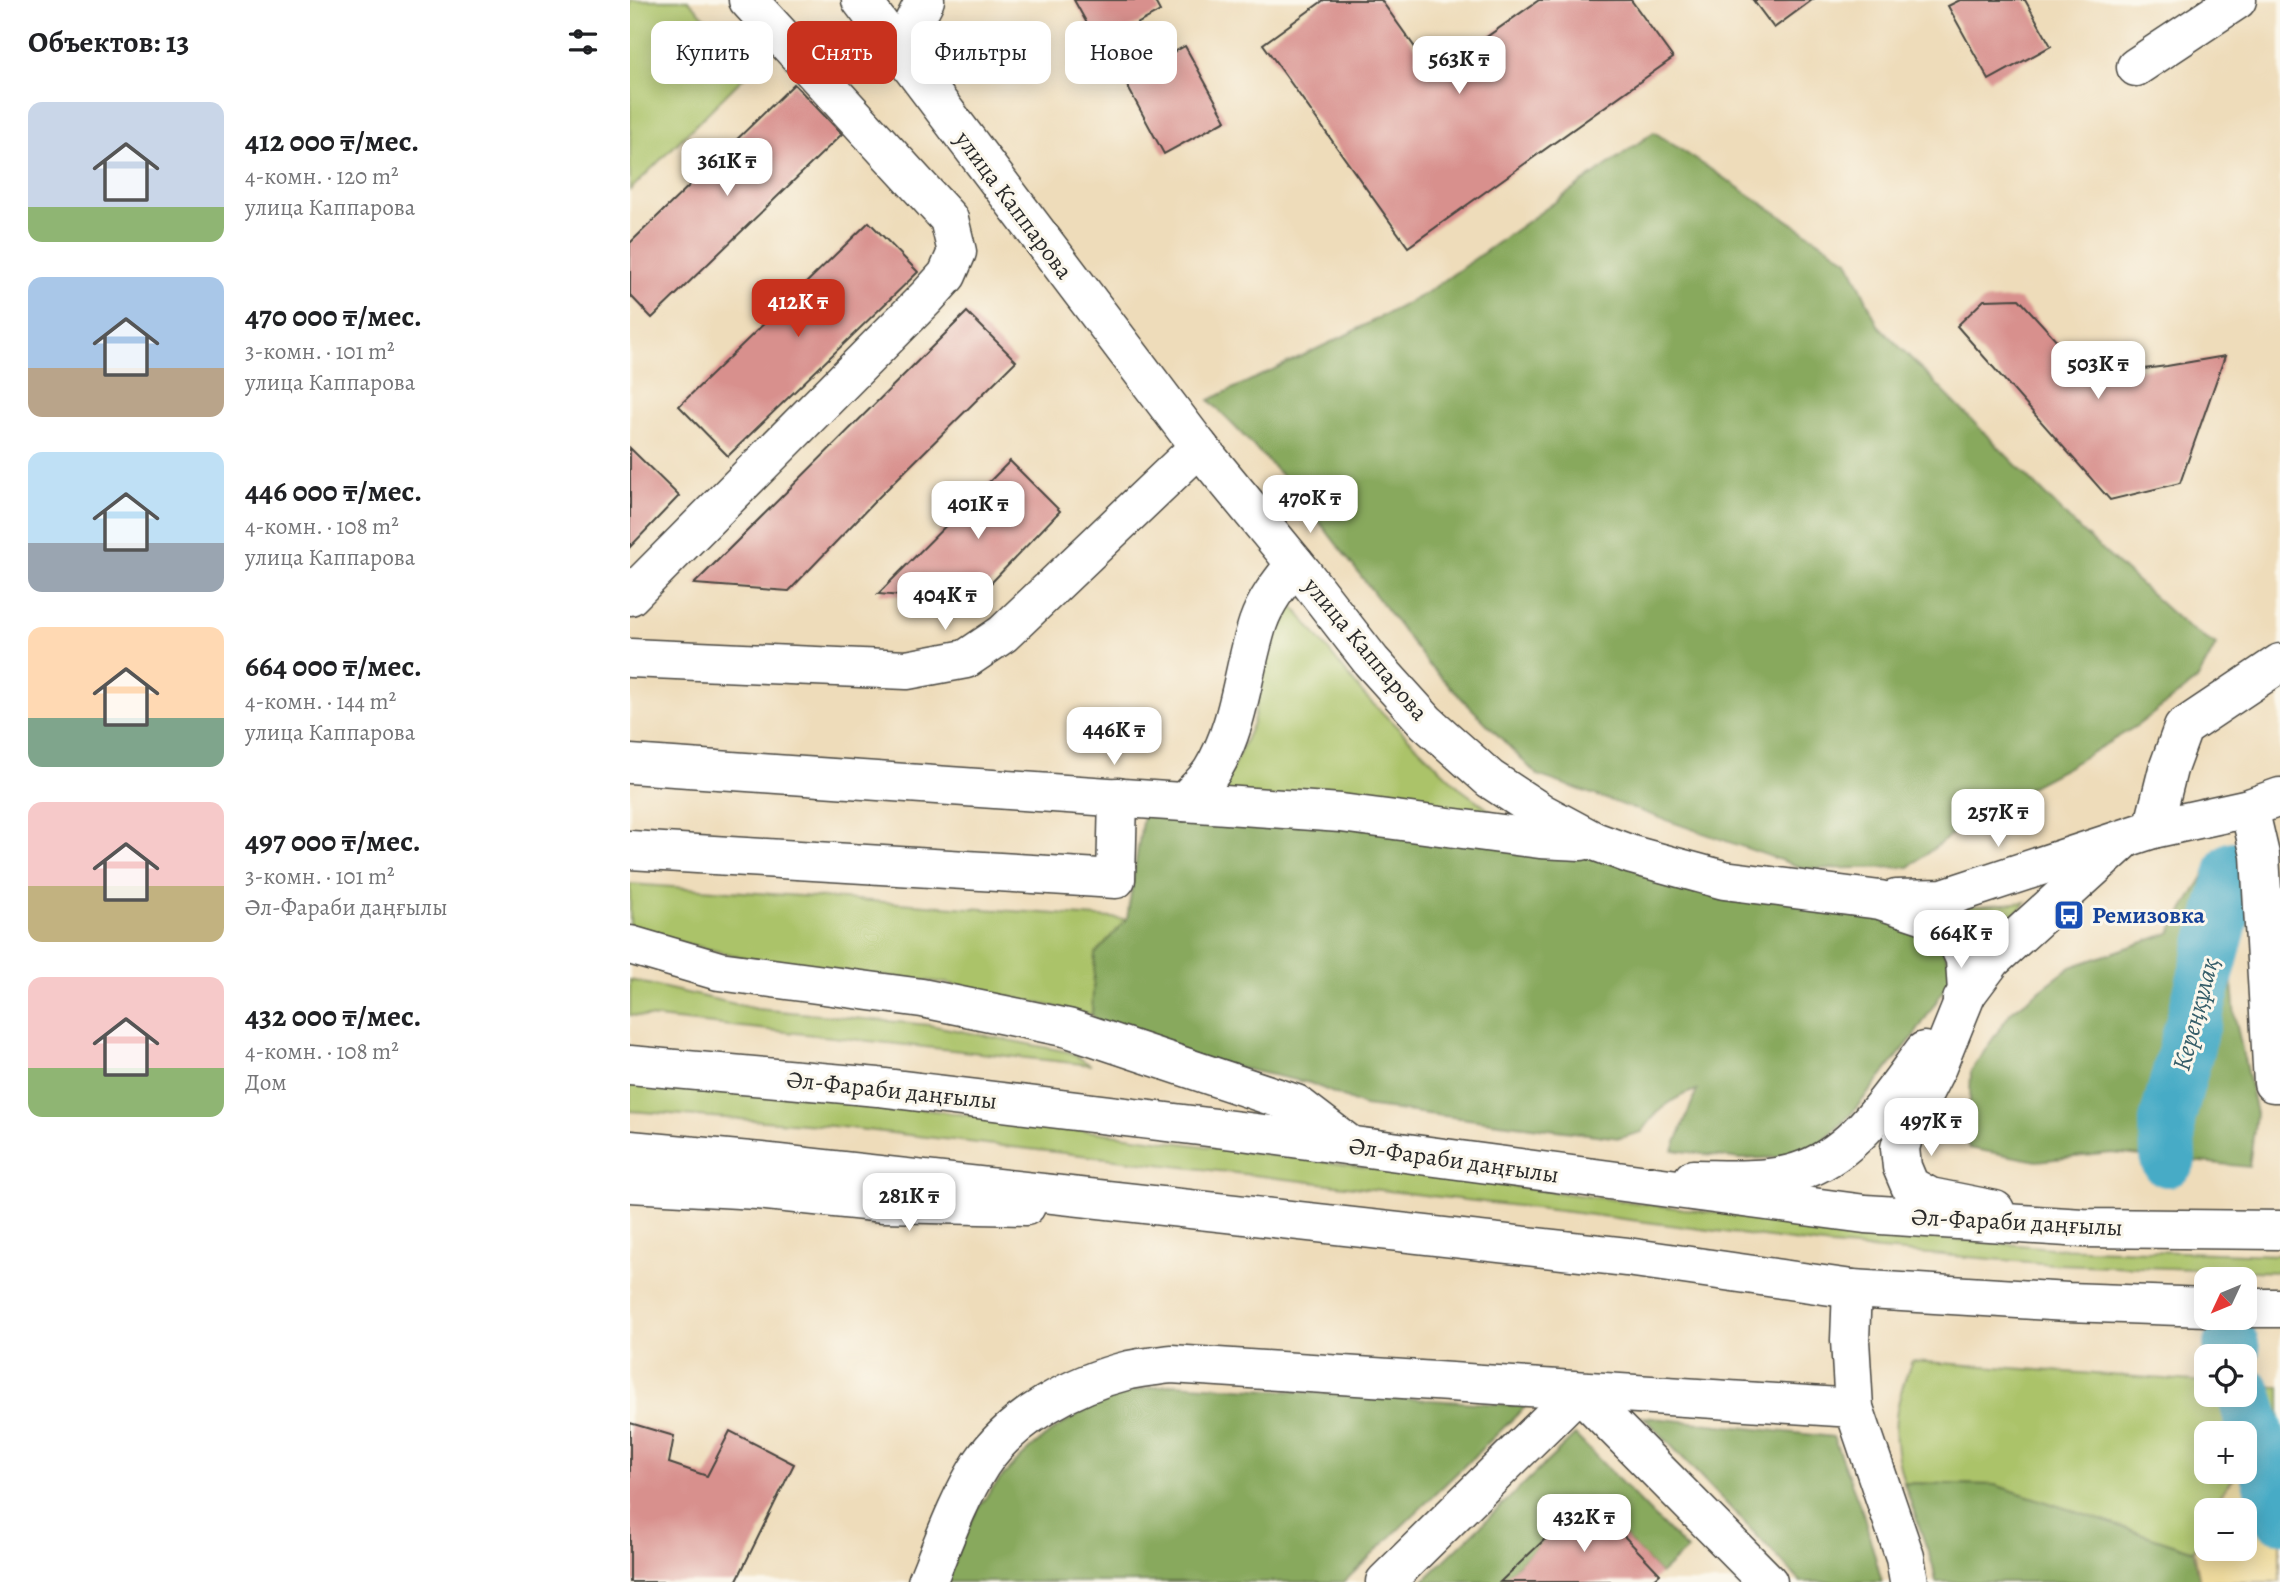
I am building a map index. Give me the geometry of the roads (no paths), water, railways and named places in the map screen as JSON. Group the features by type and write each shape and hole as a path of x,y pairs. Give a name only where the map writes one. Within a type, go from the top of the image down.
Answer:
{"street":[{"path":"630,596 927,297 947,275 957,252 949,219 748,0"},
{"name":"улица Каппарова","path":"861,0 1199,447 1371,661 1446,741 1490,779 1542,813 1594,841 1644,859 1724,880 1880,900 1928,916 1997,955"},
{"path":"895,0 899,51"},
{"path":"899,51 925,0"},
{"path":"2136,67 2237,0"},
{"path":"630,658 907,670 965,659 1003,634 1199,447"},
{"path":"1184,802 1210,774 1224,749 1235,718 1259,622 1274,590 1295,564"},
{"path":"1606,1180 1751,1178 1806,1169 1835,1153 1872,1121 1997,955 2139,835 2183,728 2280,663"},
{"path":"630,764 1341,813 1540,839 1594,841"},
{"path":"630,850 1116,879 1118,797"},
{"path":"1880,900 1943,898 2139,835 2264,803 2260,855 2273,1083 2280,1083"},
{"path":"1953,932 1965,959 1967,993 1937,1067 1906,1128 1900,1148 1902,1167 1910,1186 1930,1197 2083,1228"},
{"path":"630,946 719,971 922,998 1068,1028 1296,1104 1351,1146"},
{"name":"Әл-Фараби даңғылы","path":"630,1065 878,1087 1865,1214 2083,1228 2280,1230"},
{"path":"630,1150 1627,1257 1852,1289 2031,1301 2194,1307"},
{"path":"630,1184 757,1190 884,1203 1191,1209"},
{"path":"1852,1289 1850,1340 1854,1408 1905,1557 1909,1582"},
{"path":"2258,1307 2280,1308"},
{"path":"927,1582 962,1499 982,1463 1010,1430 1051,1402 1081,1387 1129,1370 1171,1364 1854,1408"},
{"path":"1385,1582 1579,1391"},
{"path":"1579,1391 1768,1582"}],"waterway":[{"name":"Кереңқұлақ","path":"2168,1159 2167,1121 2234,869"},
{"name":"Кереңқұлақ","path":"2248,1407 2280,1515"}],"place":[{"name":"Ремизовка","path":"2069,915"}]}
